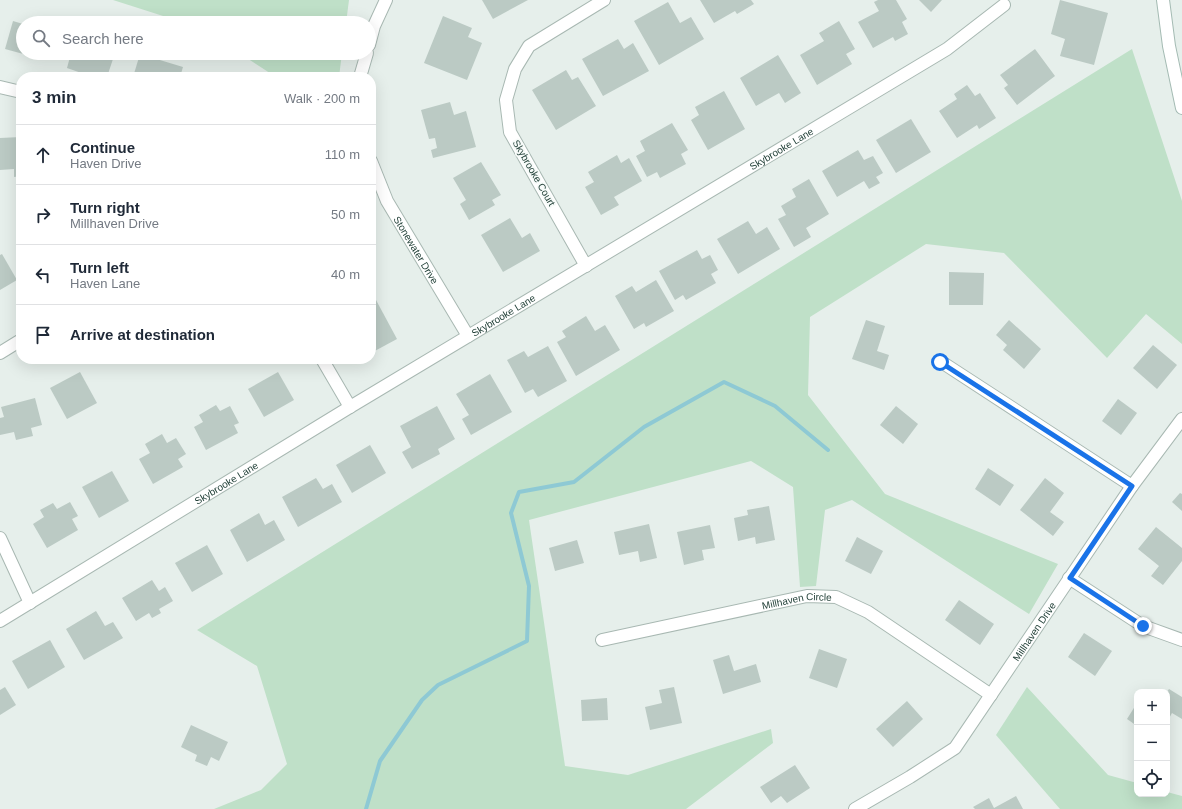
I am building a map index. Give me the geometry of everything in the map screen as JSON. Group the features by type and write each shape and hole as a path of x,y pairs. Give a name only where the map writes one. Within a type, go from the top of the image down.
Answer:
{"street":[{"path":"376,22 386,0"},
{"name":"Skybrooke Court","path":"586,266 510,132 506,100 515,69 529,46 604,0"},
{"path":"1163,0 1169,46 1182,108"},
{"name":"Skybrooke Lane","path":"0,621 350,407 947,49 1004,5"},
{"path":"361,72 365,60"},
{"path":"0,87 16,91"},
{"name":"Stonewater Drive","path":"376,174 387,201 468,336"},
{"path":"0,353 16,343"},
{"path":"940,362 1132,486"},
{"path":"325,364 350,407"},
{"name":"Millhaven Drive","path":"855,809 910,777 955,748 1132,486 1182,419"},
{"path":"0,538 30,603"},
{"path":"1070,578 1143,626 1182,640"},
{"name":"Millhaven Circle","path":"602,640 807,596 836,597 868,612 991,695"}],"green space":[{"path":"113,0 349,0 347,16 163,16"},
{"path":"1132,49 1182,201 1182,344 1146,314 1107,358 1004,253 926,244 810,317 808,395 885,494 1058,564 1029,614 852,500 825,510 816,586 800,587 793,487 751,461 529,520 565,766 628,775 771,729 773,743 686,809 214,809 261,790 287,764 257,666 197,630"},
{"path":"250,60 341,60 340,72 268,72"},
{"path":"1027,687 1108,775 1134,782 1134,797 1170,797 1170,793 1182,796 1182,809 1060,809 996,735"}],"building":[{"path":"482,0 528,0 493,19"},
{"path":"700,0 751,0 754,4 737,14 735,11 714,23"},
{"path":"878,0 896,0 907,19 902,22 908,34 895,41 893,37 873,48 858,22 879,11 874,2"},
{"path":"919,0 942,0 931,12"},
{"path":"1060,0 1108,13 1094,65 1060,56 1065,39 1051,34"},
{"path":"668,2 680,23 691,17 704,39 659,65 634,21"},
{"path":"443,16 472,28 468,37 482,43 467,80 424,63"},
{"path":"13,21 16,22 16,52 5,49"},
{"path":"839,21 855,49 846,54 852,64 817,85 800,55 824,41 819,33"},
{"path":"618,39 624,49 633,43 649,71 603,96 582,59"},
{"path":"1035,49 1055,76 1017,105 1004,88 1008,85 1000,75"},
{"path":"778,55 801,93 785,103 779,93 756,106 740,78"},
{"path":"69,60 113,60 109,72 79,72 67,68"},
{"path":"138,60 160,60 183,67 182,72 135,72"},
{"path":"566,70 572,80 578,77 596,106 556,130 532,90"},
{"path":"967,85 975,96 980,93 996,118 979,129 977,125 957,138 939,111 957,99 954,94"},
{"path":"724,91 745,129 708,150 691,120 699,115 695,107"},
{"path":"450,102 454,115 466,111 476,147 433,158 431,150 437,148 435,138 429,139 421,110"},
{"path":"911,119 931,152 896,173 876,140"},
{"path":"672,123 688,150 681,154 686,164 660,178 657,172 647,177 636,156 645,151 640,141"},
{"path":"16,137 16,177 14,177 14,169 0,170 0,138"},
{"path":"858,150 864,160 873,156 883,173 876,177 880,183 869,189 864,181 837,197 822,171"},
{"path":"617,155 621,163 629,158 642,181 614,197 619,205 601,215 585,187 594,182 588,172"},
{"path":"481,162 501,195 492,200 495,205 469,220 460,204 466,200 453,178"},
{"path":"809,179 829,214 806,228 811,237 794,247 778,219 786,215 781,206 796,197 792,189"},
{"path":"510,218 522,238 530,233 540,251 503,272 481,235"},
{"path":"748,221 756,234 767,227 780,249 738,274 717,239"},
{"path":"697,250 702,259 710,255 718,270 711,274 716,283 686,300 683,295 675,300 659,271"},
{"path":"2,254 16,281 0,290 0,255"},
{"path":"949,272 984,273 983,305 949,305"},
{"path":"656,280 674,311 646,327 644,323 634,329 615,296 632,286 636,292"},
{"path":"376,300 397,339 376,350"},
{"path":"586,316 595,331 605,325 620,350 576,376 557,342 566,337 562,331"},
{"path":"866,320 885,326 877,351 889,355 884,370 852,359"},
{"path":"1009,320 1041,349 1024,369 1003,350 1007,345 996,335"},
{"path":"1153,345 1177,365 1157,389 1133,368"},
{"path":"548,346 567,381 538,397 533,389 525,393 507,360 524,351 528,357"},
{"path":"80,372 97,403 67,419 50,388"},
{"path":"278,372 294,400 264,417 248,389"},
{"path":"490,374 512,412 471,435 462,419 469,415 456,394"},
{"path":"35,398 42,425 31,428 33,436 16,440 14,432 0,435 0,418 4,417 1,407"},
{"path":"1118,399 1137,413 1121,435 1102,421"},
{"path":"216,405 220,411 230,406 239,423 234,425 238,433 206,450 194,427 203,422 199,415"},
{"path":"437,406 455,439 438,449 440,454 412,469 402,452 411,447 400,426"},
{"path":"896,406 918,424 903,444 880,425"},
{"path":"162,434 167,443 176,438 186,454 178,459 183,467 153,484 139,459 150,453 145,444"},
{"path":"370,445 386,473 352,493 336,465"},
{"path":"988,468 1014,485 1000,506 975,489"},
{"path":"112,471 129,501 99,518 82,487"},
{"path":"316,478 323,489 332,484 342,502 298,527 282,497"},
{"path":"1045,478 1064,493 1050,512 1064,522 1053,536 1020,510"},
{"path":"1180,493 1182,494 1182,511 1172,502"},
{"path":"70,502 78,516 72,519 78,530 47,548 33,524 44,517 40,510 53,503 57,509"},
{"path":"769,506 775,540 756,544 755,537 738,541 734,518 748,515 747,510"},
{"path":"259,513 265,525 274,520 285,540 247,562 230,530"},
{"path":"649,524 657,558 640,562 638,551 619,555 614,532"},
{"path":"710,525 715,548 702,550 704,560 684,565 677,532"},
{"path":"1156,527 1182,548 1182,561 1163,585 1151,576 1159,566 1138,549"},
{"path":"857,537 883,551 871,574 845,561"},
{"path":"577,540 584,563 555,571 549,548"},
{"path":"207,545 223,574 192,592 175,563"},
{"path":"152,580 159,591 165,587 173,601 159,609 161,613 152,618 149,613 136,621 122,598"},
{"path":"959,600 994,624 980,645 945,620"},
{"path":"96,611 105,626 113,622 123,638 84,660 66,629"},
{"path":"1084,633 1112,651 1095,676 1068,657"},
{"path":"50,640 65,667 28,689 12,661"},
{"path":"819,649 847,659 837,688 809,678"},
{"path":"729,655 734,671 756,664 761,682 723,694 713,660"},
{"path":"5,687 16,705 0,715 0,690"},
{"path":"674,687 682,723 650,730 645,707 662,703 659,690"},
{"path":"1170,690 1182,697 1182,719 1172,713 1170,717"},
{"path":"607,698 608,720 582,721 581,700"},
{"path":"907,701 923,719 893,747 876,729"},
{"path":"1134,708 1134,724 1127,719"},
{"path":"191,725 228,742 219,761 211,757 207,766 195,761 197,755 181,747"},
{"path":"795,765 810,788 787,803 781,796 771,803 760,787"},
{"path":"1016,796 1023,809 975,809 973,807 989,798 994,808"}],"waterway":[{"path":"366,809 380,761 422,700 438,685 527,641 529,586 511,513 519,492 574,482 644,427 724,382 775,406 828,450"}],"route":[{"path":"940,362 1132,486 1070,578 1143,626"}]}
